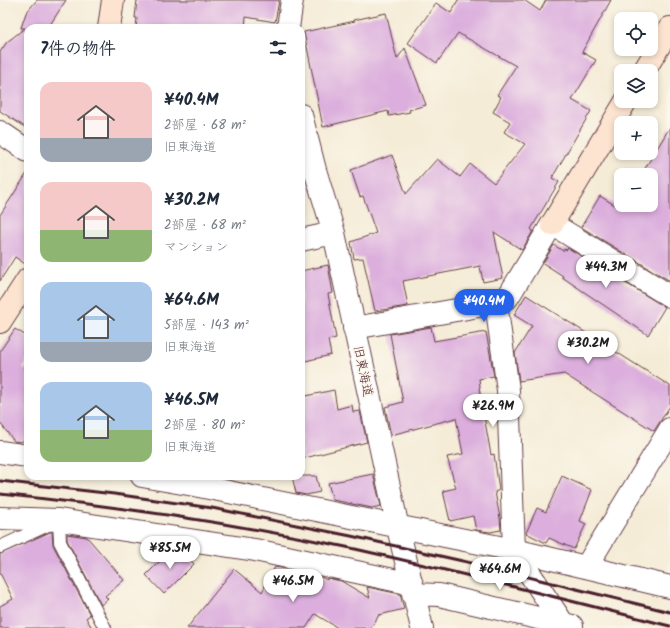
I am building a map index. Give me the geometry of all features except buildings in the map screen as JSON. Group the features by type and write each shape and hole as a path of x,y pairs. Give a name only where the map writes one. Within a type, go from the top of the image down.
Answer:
{"street":[{"path":"109,24 112,0"},
{"path":"289,24 292,0"},
{"path":"648,64 670,28"},
{"path":"354,328 496,303 508,297 622,108"},
{"name":"旧東海道","path":"305,131 334,233 398,528 422,628"},
{"path":"0,132 24,147"},
{"path":"552,224 670,296"},
{"path":"305,239 334,233"},
{"path":"0,322 24,285"},
{"path":"496,303 508,390 514,550 570,627"},
{"path":"586,567 670,429"},
{"path":"0,452 24,455"},
{"path":"165,480 398,528 514,550 670,587"},
{"path":"0,518 58,520 255,550 570,627"}],"lane":[{"path":"0,547 58,520 60,542 105,628"}],"railway":[{"path":"0,481 114,494 212,508 351,536 467,562 670,612"},
{"path":"0,494 174,516 303,538 508,585 670,626"}]}
